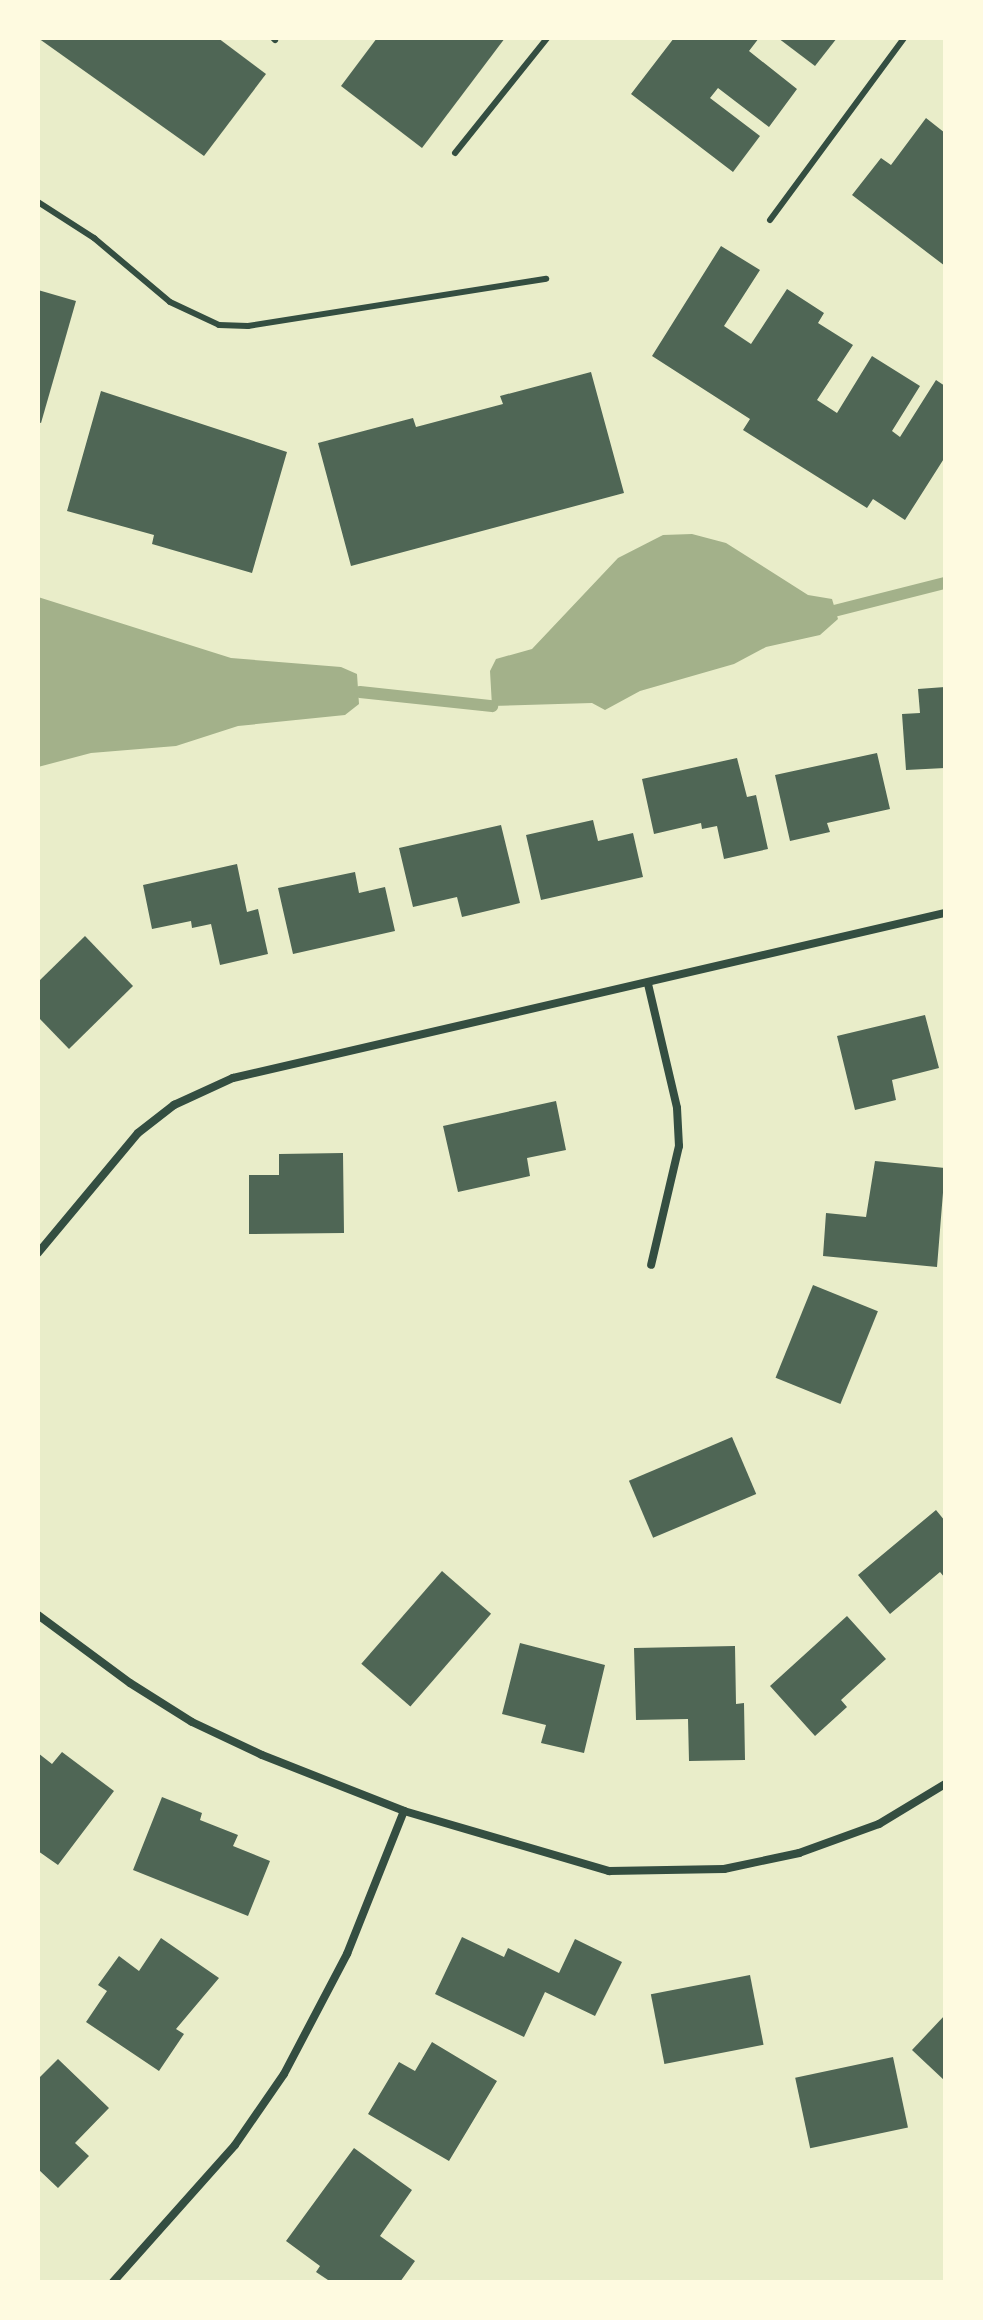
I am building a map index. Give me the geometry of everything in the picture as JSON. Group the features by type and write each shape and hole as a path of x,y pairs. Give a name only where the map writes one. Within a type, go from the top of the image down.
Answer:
{"street":[{"path":"38,1253 138,1133 174,1105 233,1078 945,913"},
{"path":"648,984 677,1108 679,1146 651,1265"},
{"path":"38,1615 192,1722 404,1811 543,1856 609,1871 669,1873 724,1869 799,1853 879,1824 945,1784"},
{"path":"113,2282 235,2145 284,2074 347,1954 404,1811"}],"lane":[{"path":"455,153 547,38"},
{"path":"770,220 904,38"},
{"path":"38,202 94,238 170,302 219,325 248,326 546,279"}],"shaded area":[{"path":"692,534 726,543 808,595 832,599 838,619 820,635 766,647 734,664 640,691 605,710 592,703 492,706 490,671 496,659 532,649 618,558 663,535"},
{"path":"38,597 231,658 341,667 357,674 359,704 345,715 238,726 176,746 91,753 38,767"}],"building":[{"path":"38,38 218,38 266,74 204,156"},
{"path":"377,38 505,38 422,148 341,86"},
{"path":"674,38 759,38 749,51 797,89 769,127 718,88 710,98 760,136 733,172 631,94"},
{"path":"778,38 837,38 815,66"},
{"path":"926,118 945,133 945,266 852,195 881,158 891,165"},
{"path":"721,246 760,270 724,326 751,344 787,289 824,313 818,323 853,345 817,400 837,413 872,356 920,386 892,431 900,437 936,380 945,386 945,457 905,520 873,499 867,508 743,430 750,419 652,356"},
{"path":"38,290 76,301 41,423 38,422"},
{"path":"591,372 624,493 351,566 318,443 413,418 416,427 503,404 500,396"},
{"path":"101,391 287,452 252,573 152,544 154,535 67,511"},
{"path":"945,687 945,768 906,770 902,714 920,713 918,689"},
{"path":"877,753 890,809 827,823 830,832 790,841 775,775"},
{"path":"737,758 747,797 756,795 768,849 724,859 717,826 702,829 701,823 654,834 642,779"},
{"path":"593,820 598,841 633,833 643,877 541,900 526,835"},
{"path":"501,825 520,903 462,917 457,897 413,907 399,848"},
{"path":"237,864 247,912 258,909 268,954 220,965 211,924 192,928 191,921 152,929 143,885"},
{"path":"355,872 359,893 385,887 395,931 293,954 278,888"},
{"path":"85,936 133,986 69,1049 38,1017 38,982"},
{"path":"925,1015 939,1068 892,1080 896,1100 855,1110 837,1036"},
{"path":"556,1101 566,1150 527,1158 530,1176 458,1192 443,1126"},
{"path":"343,1153 344,1233 249,1234 249,1175 279,1175 279,1154"},
{"path":"875,1161 945,1168 937,1267 823,1256 826,1213 866,1217"},
{"path":"813,1285 878,1311 840,1404 776,1378"},
{"path":"732,1437 756,1494 653,1538 629,1481"},
{"path":"936,1510 945,1521 945,1578 940,1572 890,1614 858,1575"},
{"path":"442,1571 491,1614 410,1706 361,1664"},
{"path":"847,1616 886,1659 841,1700 847,1707 815,1736 770,1686"},
{"path":"520,1643 605,1665 584,1753 541,1743 546,1725 502,1714"},
{"path":"735,1646 736,1704 744,1703 745,1760 689,1761 688,1719 636,1720 634,1648"},
{"path":"62,1752 114,1791 58,1865 38,1851 38,1753 52,1764"},
{"path":"162,1797 202,1813 200,1820 238,1835 233,1846 270,1861 248,1916 133,1870"},
{"path":"462,1937 504,1957 508,1948 559,1973 575,1939 622,1962 595,2016 545,1992 524,2037 435,1994"},
{"path":"161,1938 219,1978 176,2029 184,2034 159,2071 86,2022 107,1991 98,1985 119,1956 139,1971"},
{"path":"750,1975 764,2045 664,2064 651,1994"},
{"path":"945,2015 945,2081 912,2050"},
{"path":"432,2042 497,2081 449,2161 368,2114 399,2062 415,2071"},
{"path":"893,2057 908,2127 810,2148 795,2078"},
{"path":"58,2059 109,2108 75,2143 89,2156 58,2188 38,2169 38,2079"},
{"path":"354,2148 412,2190 380,2236 415,2261 400,2282 331,2282 316,2272 320,2266 286,2241"}],"waterway":[{"path":"834,611 945,583"},
{"path":"360,692 492,706"}]}
